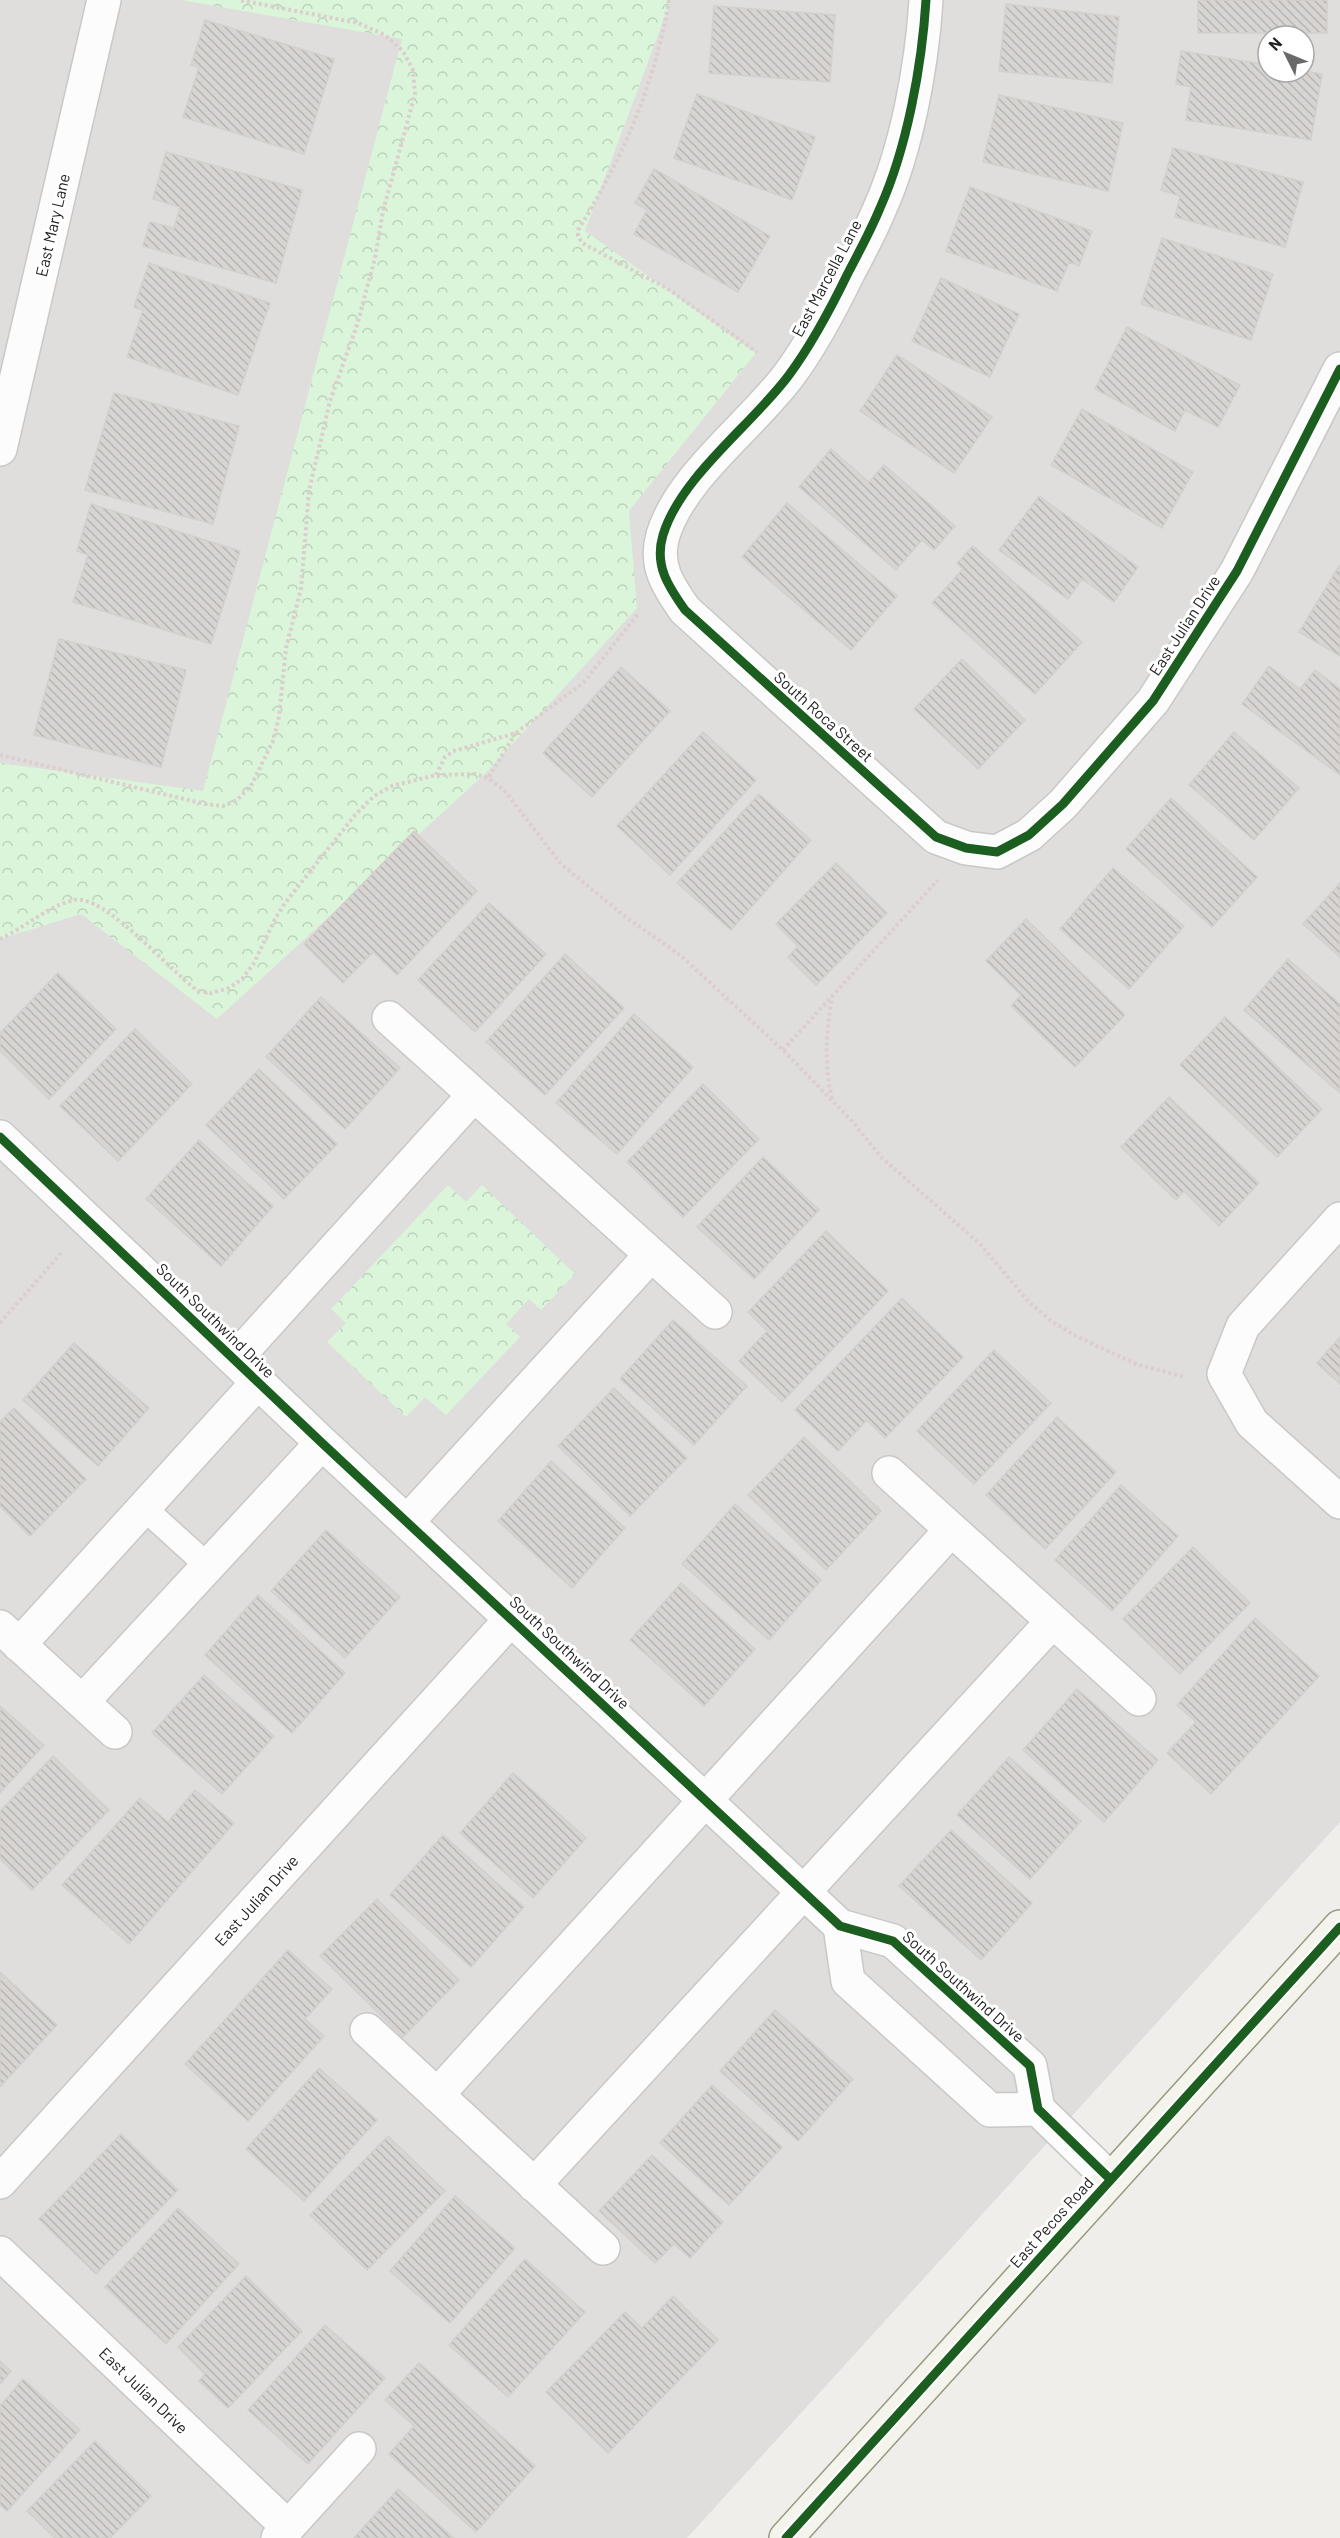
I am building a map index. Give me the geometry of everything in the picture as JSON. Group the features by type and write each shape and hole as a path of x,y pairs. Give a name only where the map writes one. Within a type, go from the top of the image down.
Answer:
{"main road":[{"name":"East Pecos Road","path":"786,2538 1340,1927"}],"street":[{"name":"East Mary Lane","path":"0,449 104,0"},
{"name":"East Marcella Lane","path":"659,564 663,536 680,498 788,376 831,308 881,207 907,126 924,34 926,0"},
{"name":"East Julian Drive","path":"997,852 1029,835 1063,804 1153,701 1237,571 1340,369"},
{"name":"South Roca Street","path":"659,564 668,587 684,610 936,837 966,848 997,852"},
{"path":"389,1018 715,1312"},
{"name":"South Southwind Drive","path":"236,1358 474,1095"},
{"name":"South Southwind Drive","path":"0,1137 236,1358 322,1443 840,1926 893,1941 1030,2066 1038,2109"},
{"path":"1340,1219 1243,1326 1224,1374 1252,1423 1340,1502"},
{"path":"407,1522 651,1255"},
{"name":"South Southwind Drive","path":"116,1732 10,1636 144,1508 258,1382"},
{"path":"82,1702 322,1443"},
{"path":"889,1473 1139,1699"},
{"path":"437,2095 951,1530"},
{"name":"East Julian Drive","path":"0,2182 512,1618"},
{"path":"534,2185 802,1891 1052,1622"},
{"path":"840,1926 848,1981 990,2110 1038,2109 1110,2179"},
{"path":"367,2030 603,2248"},
{"name":"East Julian Drive","path":"0,2253 283,2533 359,2449"}],"lane":[{"path":"144,1508 208,1566"}],"path":[{"path":"0,755 205,804 223,806 237,800 251,786 273,741 279,717 286,648 301,589 309,491 330,402 358,322 375,258 383,211 415,94 413,70 403,51 385,35 358,23 239,0"},
{"path":"669,0 664,31 647,93 627,143 578,230 578,236 582,243 668,289 759,354"},
{"path":"488,778 516,733 583,682 644,606"},
{"path":"436,775 445,757 454,751 516,733"},
{"path":"0,939 61,905 75,899 88,900 112,913 198,991 211,993 229,988 242,979 254,963 285,903 355,815 374,796 393,786 436,775 475,774 488,778 504,790 561,864 623,915 680,956 783,1050 832,1101 881,1158 981,1245 1029,1302 1051,1322 1136,1364 1174,1376 1192,1378 1224,1374"},
{"path":"783,1050 943,874"},
{"path":"832,996 826,1033 826,1074 832,1101"},
{"path":"0,1323 90,1221"}],"shaded area":[{"path":"0,0 1340,0 1340,1822 687,2538 0,2538"}],"green space":[{"path":"181,0 671,0 585,231 756,353 629,511 637,608 488,771 217,1019 81,914 0,939 0,763 203,791 402,39"},
{"path":"448,1185 466,1202 482,1185 575,1274 541,1310 529,1299 506,1324 520,1337 446,1415 425,1397 406,1417 327,1342 346,1323 331,1309"}],"building":[{"path":"1198,0 1327,0 1327,33 1316,33 1316,24 1256,24 1256,33 1198,33"},
{"path":"1006,4 1119,17 1112,83 999,71"},
{"path":"714,6 835,15 830,82 709,73"},
{"path":"205,20 334,59 304,154 183,117 199,67 191,65"},
{"path":"1181,51 1256,63 1256,84 1316,84 1316,73 1322,74 1311,140 1186,120 1191,87 1176,84"},
{"path":"697,94 815,137 792,200 674,158"},
{"path":"999,95 1123,123 1108,191 983,162"},
{"path":"1173,148 1303,182 1285,247 1175,217 1180,196 1161,190"},
{"path":"166,152 302,190 276,283 143,246 150,222 174,228 180,207 153,199"},
{"path":"654,169 770,236 738,292 634,234 647,210 635,203"},
{"path":"970,187 1092,231 1079,266 1069,262 1057,291 946,251"},
{"path":"1162,238 1273,274 1251,340 1141,304"},
{"path":"149,263 270,303 238,395 127,357 143,310 134,307"},
{"path":"941,278 1019,314 990,377 912,341"},
{"path":"1127,327 1240,385 1218,427 1185,410 1175,431 1095,389"},
{"path":"897,355 992,417 954,473 860,411"},
{"path":"114,393 239,426 213,524 85,490"},
{"path":"1082,409 1193,472 1162,528 1051,465"},
{"path":"831,449 869,482 884,465 955,526 934,550 922,540 896,570 799,487"},
{"path":"1039,496 1138,567 1114,602 1082,579 1068,599 999,550"},
{"path":"787,503 897,596 851,650 742,557"},
{"path":"91,504 240,551 211,644 73,602 88,555 77,551"},
{"path":"973,546 1082,642 1035,694 932,603 963,569 957,563"},
{"path":"1340,567 1340,656 1299,632"},
{"path":"59,639 186,670 161,767 34,735"},
{"path":"962,659 1025,720 978,769 914,709"},
{"path":"1269,666 1300,689 1315,670 1340,689 1340,775 1242,704"},
{"path":"621,667 670,711 592,797 543,753"},
{"path":"703,732 756,780 670,875 617,826"},
{"path":"1234,732 1299,788 1254,840 1189,785"},
{"path":"759,794 811,840 731,930 677,883"},
{"path":"1171,798 1257,877 1212,927 1126,849"},
{"path":"414,831 477,891 397,975 373,952 343,983 304,944"},
{"path":"836,863 887,913 816,985 788,957 798,946 776,924"},
{"path":"1113,868 1184,926 1129,989 1060,929"},
{"path":"1340,883 1340,957 1303,924"},
{"path":"489,903 546,954 475,1032 418,980"},
{"path":"1026,919 1125,1015 1075,1067 1011,1006 1021,995 986,961"},
{"path":"565,954 624,1008 545,1095 486,1042"},
{"path":"1288,959 1340,1004 1340,1093 1244,1010"},
{"path":"58,973 116,1029 49,1099 0,1051 0,1033"},
{"path":"321,997 400,1068 345,1129 266,1057"},
{"path":"634,1014 693,1067 617,1154 556,1103"},
{"path":"1225,1017 1322,1109 1277,1157 1180,1065"},
{"path":"135,1029 192,1084 118,1161 60,1106"},
{"path":"259,1069 337,1144 284,1199 206,1125"},
{"path":"703,1084 759,1139 683,1217 627,1162"},
{"path":"1169,1097 1259,1183 1219,1226 1184,1191 1176,1200 1121,1147"},
{"path":"199,1140 273,1206 221,1266 146,1199"},
{"path":"763,1157 819,1210 754,1279 697,1227"},
{"path":"826,1231 888,1291 782,1402 739,1361 767,1331 748,1312"},
{"path":"902,1298 963,1357 885,1438 867,1420 838,1451 795,1410"},
{"path":"673,1320 747,1386 694,1445 620,1379"},
{"path":"1340,1337 1340,1384 1317,1363"},
{"path":"74,1343 149,1408 98,1466 23,1400"},
{"path":"994,1350 1051,1403 974,1484 917,1431"},
{"path":"614,1388 687,1458 630,1516 558,1446"},
{"path":"14,1408 86,1479 30,1536 0,1506 0,1422"},
{"path":"1057,1417 1116,1472 1045,1549 986,1495"},
{"path":"804,1437 881,1511 826,1570 748,1495"},
{"path":"551,1461 625,1528 572,1588 498,1521"},
{"path":"1121,1485 1178,1536 1112,1611 1055,1560"},
{"path":"735,1504 821,1580 769,1640 682,1564"},
{"path":"326,1530 400,1597 345,1658 271,1591"},
{"path":"1193,1547 1250,1603 1180,1674 1123,1619"},
{"path":"681,1583 755,1649 704,1706 630,1640"},
{"path":"258,1595 345,1673 292,1733 205,1655"},
{"path":"1255,1618 1319,1676 1211,1794 1167,1753 1196,1722 1177,1705"},
{"path":"204,1675 274,1736 222,1794 152,1733"},
{"path":"1077,1689 1158,1760 1104,1822 1023,1750"},
{"path":"0,1706 44,1745 0,1793"},
{"path":"53,1756 109,1810 32,1890 0,1859 0,1811"},
{"path":"1009,1757 1081,1821 1030,1879 957,1815"},
{"path":"513,1773 586,1838 533,1898 460,1833"},
{"path":"195,1790 234,1823 129,1944 62,1885 140,1798 168,1822"},
{"path":"951,1830 1032,1903 981,1960 899,1886"},
{"path":"443,1835 524,1907 471,1967 390,1895"},
{"path":"377,1899 459,1980 403,2037 320,1956"},
{"path":"288,1950 332,1989 305,2019 324,2036 248,2121 185,2064"},
{"path":"0,1972 57,2025 0,2087"},
{"path":"775,2010 853,2079 798,2141 720,2071"},
{"path":"319,2068 377,2120 304,2201 246,2149"},
{"path":"712,2085 782,2147 729,2205 660,2143"},
{"path":"121,2134 178,2190 96,2274 39,2219"},
{"path":"388,2136 445,2191 367,2270 310,2215"},
{"path":"652,2155 723,2222 690,2258 674,2244 655,2263 599,2211"},
{"path":"455,2196 515,2248 450,2323 390,2271"},
{"path":"178,2208 239,2264 166,2344 105,2287"},
{"path":"525,2259 585,2312 508,2397 449,2345"},
{"path":"246,2276 302,2331 228,2408 199,2381 205,2374 178,2347"},
{"path":"673,2296 718,2340 608,2453 546,2392 625,2312 642,2328"},
{"path":"325,2325 385,2378 308,2464 248,2410"},
{"path":"0,2361 11,2371 0,2384"},
{"path":"419,2363 535,2466 476,2532 389,2454 414,2426 385,2400"},
{"path":"23,2379 80,2430 7,2511 0,2505 0,2406"},
{"path":"95,2441 151,2496 110,2538 55,2538 27,2511"},
{"path":"398,2489 454,2538 354,2538"}],"cycle path":[{"path":"926,0 912,106 890,185 873,224 828,312 789,375 685,492 672,513 663,535 660,556 668,584 685,610 936,837 966,848 997,852 1029,835 1063,804 1153,701 1237,571 1340,369"},
{"path":"0,1137 322,1443 840,1926 893,1941 1030,2066 1038,2109 1110,2179"},
{"path":"786,2538 1340,1927"}]}
